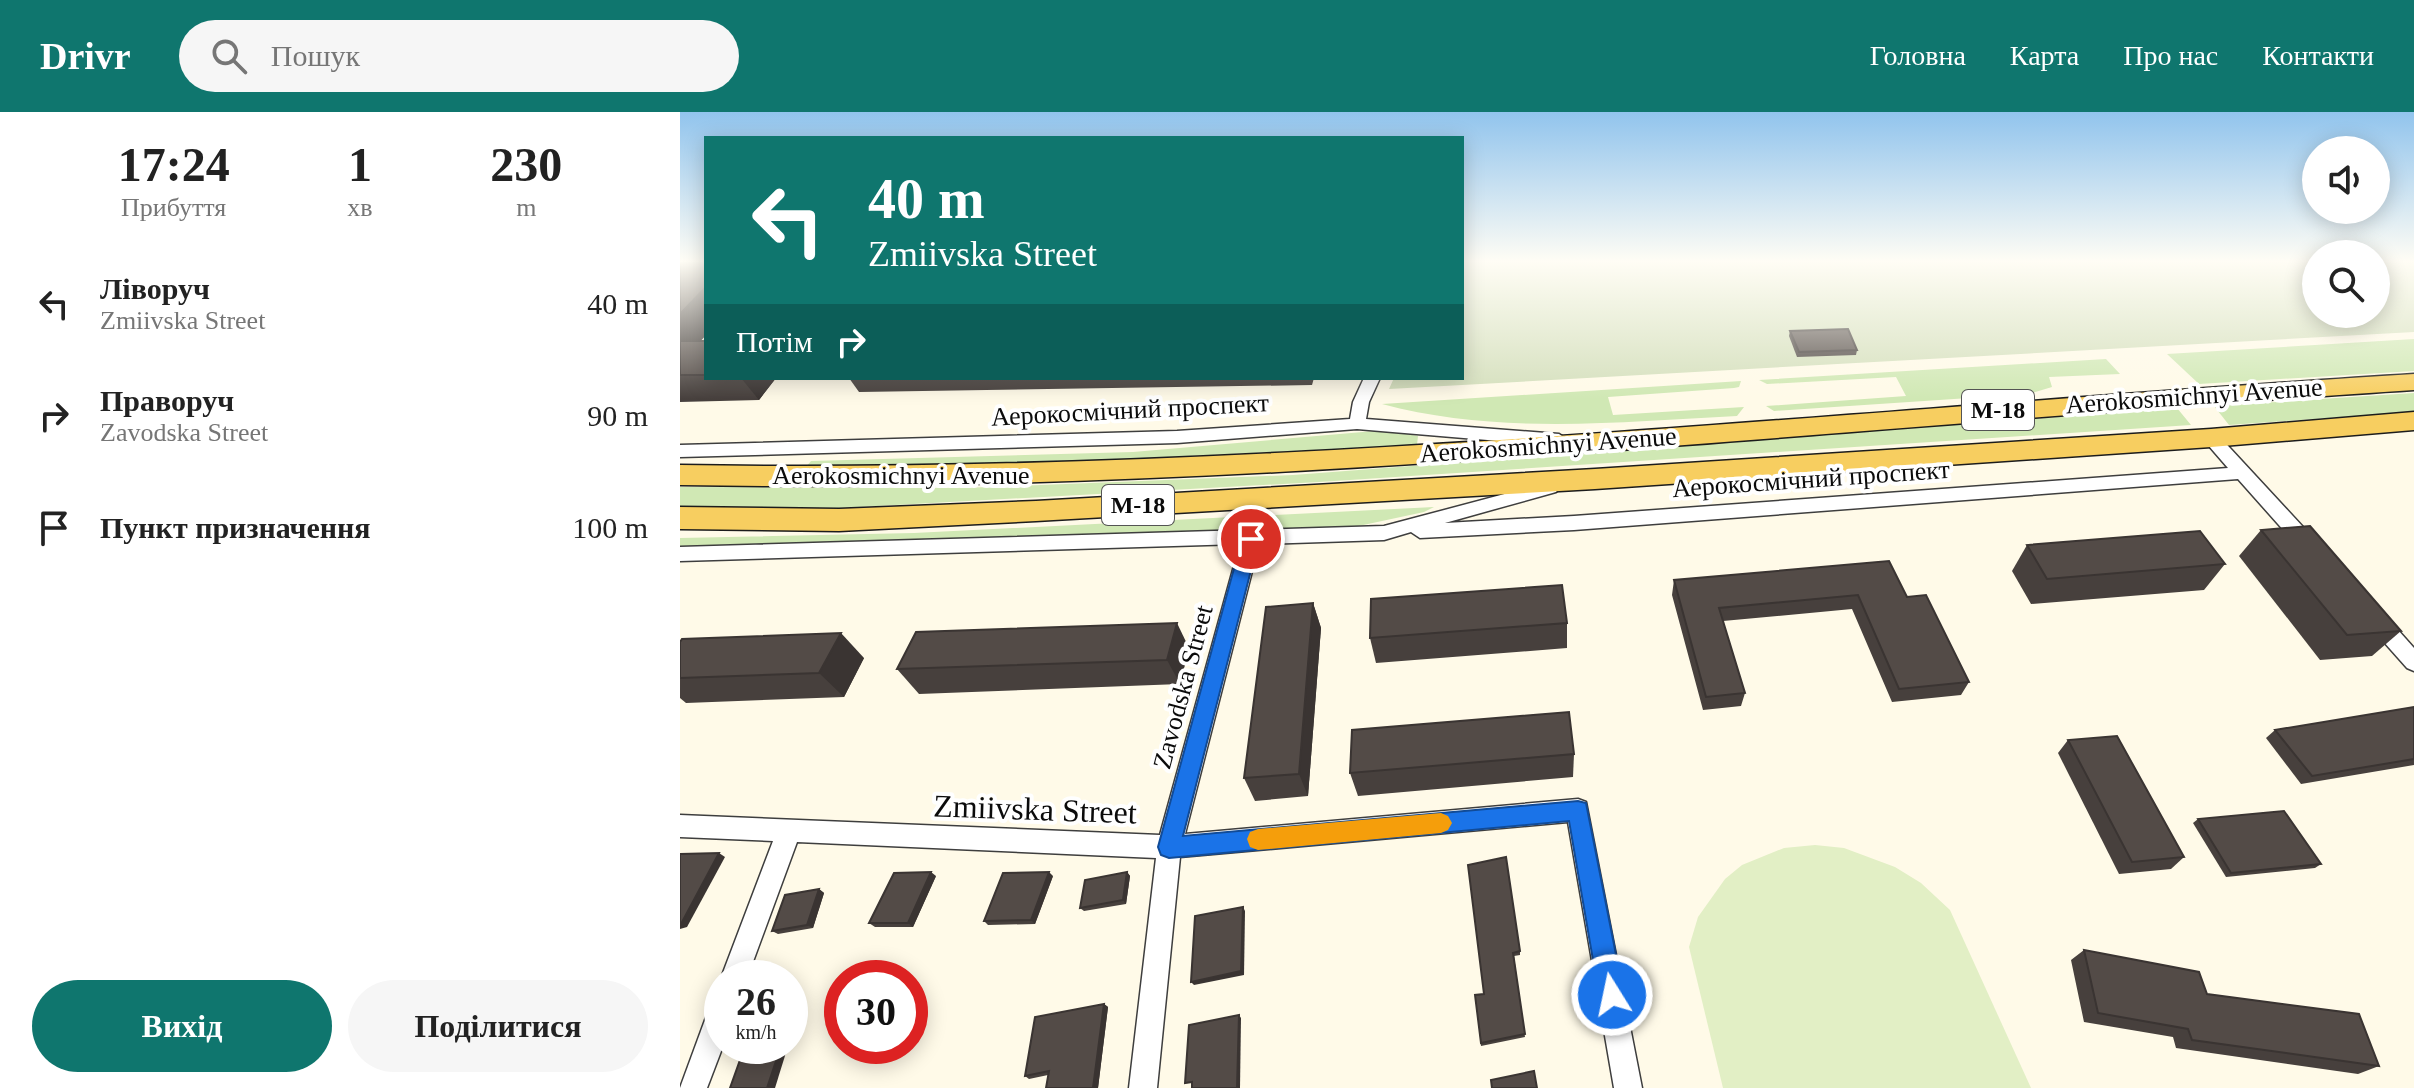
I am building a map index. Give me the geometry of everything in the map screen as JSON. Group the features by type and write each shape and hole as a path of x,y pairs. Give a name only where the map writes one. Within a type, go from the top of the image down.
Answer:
{"main road":[{"name":"Aerokosmichnyi Avenue","path":"680,475 958,477 1318,462 2095,402 2414,382"},
{"name":"Aerokosmichnyi Avenue","path":"680,518 854,519 1595,479 2211,438 2414,421"}],"street":[{"path":"1357,424 1361,402 1371,380"},
{"name":"Аерокосмічний проспект","path":"680,451 1148,438 1357,424 1582,442"},
{"path":"2211,438 2321,559"},
{"name":"Аерокосмічний проспект","path":"680,554 1384,533 1574,523 2242,473"},
{"name":"Аерокосмічний проспект","path":"1384,533 1514,495 1595,479"},
{"name":"Zavodska Street","path":"1143,1088 1169,847 1251,539"},
{"path":"2362,605 2414,662"},
{"name":"Zmiivska Street","path":"680,826 1169,847 1578,810 1628,1088"},
{"path":"741,960 790,829"},
{"path":"693,1088 704,1059"}],"green space":[{"path":"1464,308 2302,308 2302,328 2390,328 2390,308 2414,308 2414,332 1389,389 1393,380 1464,380"},
{"path":"2414,339 2414,371 2199,384 2167,354"},
{"path":"2106,359 2120,374 2049,377 2052,387 2029,394 1774,411 1766,406 1906,396 1896,377 1767,384 1759,380"},
{"path":"1741,381 1739,387 1734,388 1608,397 1613,415 1744,407 1737,416 1603,423 1514,423 1425,414 1382,404"},
{"path":"2414,393 2414,412 2229,425 2214,406"},
{"path":"2177,408 2191,425 1319,482 841,508 680,506 680,487 963,488 1293,475"},
{"path":"1386,430 1418,436 1417,445 1049,463 805,468 811,461 1133,452"},
{"path":"1434,507 1424,512 1354,527 680,549 680,538 914,533"},
{"path":"1815,845 1844,848 1895,867 1921,883 1950,910 2031,1088 1723,1088 1689,947 1698,917 1725,879 1742,865 1784,848"}],"building":[{"path":"1848,329 1857,350 1799,352 1790,331"},
{"path":"680,341 704,341 704,375 680,375"},
{"path":"2310,526 2401,631 2347,635 2261,530"},
{"path":"2200,531 2225,564 2047,579 2027,545"},
{"path":"1889,561 1907,597 1926,595 1969,682 1899,689 1858,595 1719,608 1745,693 1706,697 1674,580"},
{"path":"1562,585 1567,623 1370,638 1371,599"},
{"path":"1313,603 1299,774 1244,778 1266,607"},
{"path":"1177,623 1167,660 897,669 916,632"},
{"path":"841,633 819,673 680,678 682,639"},
{"path":"2414,707 2414,759 2312,776 2275,730"},
{"path":"1569,712 1574,754 1350,773 1352,730"},
{"path":"2117,736 2184,857 2132,862 2068,740"},
{"path":"2284,811 2321,864 2231,873 2198,819"},
{"path":"719,853 681,924 680,924 680,854"},
{"path":"1506,857 1520,951 1513,953 1525,1034 1481,1043 1475,995 1484,994 1468,865"},
{"path":"931,872 908,923 869,923 894,873"},
{"path":"1049,872 1031,920 984,921 1003,873"},
{"path":"1127,872 1123,900 1080,908 1085,880"},
{"path":"819,889 807,925 772,931 785,895"},
{"path":"1243,907 1241,971 1191,982 1195,916"},
{"path":"2084,950 2199,972 2207,994 2359,1014 2379,1066 2192,1040 2188,1029 2098,1013"},
{"path":"1104,1004 1093,1088 1046,1088 1049,1071 1025,1076 1035,1017"},
{"path":"1239,1015 1237,1088 1192,1088 1192,1082 1185,1083 1189,1025"},
{"path":"739,1064 775,1064 767,1088 730,1088"},
{"path":"1534,1071 1537,1088 1492,1088 1491,1080"}],"slow traffic":[{"path":"1258,839 1441,823"}],"route":[{"path":"1251,539 1169,847 1578,810 1612,995"}]}
